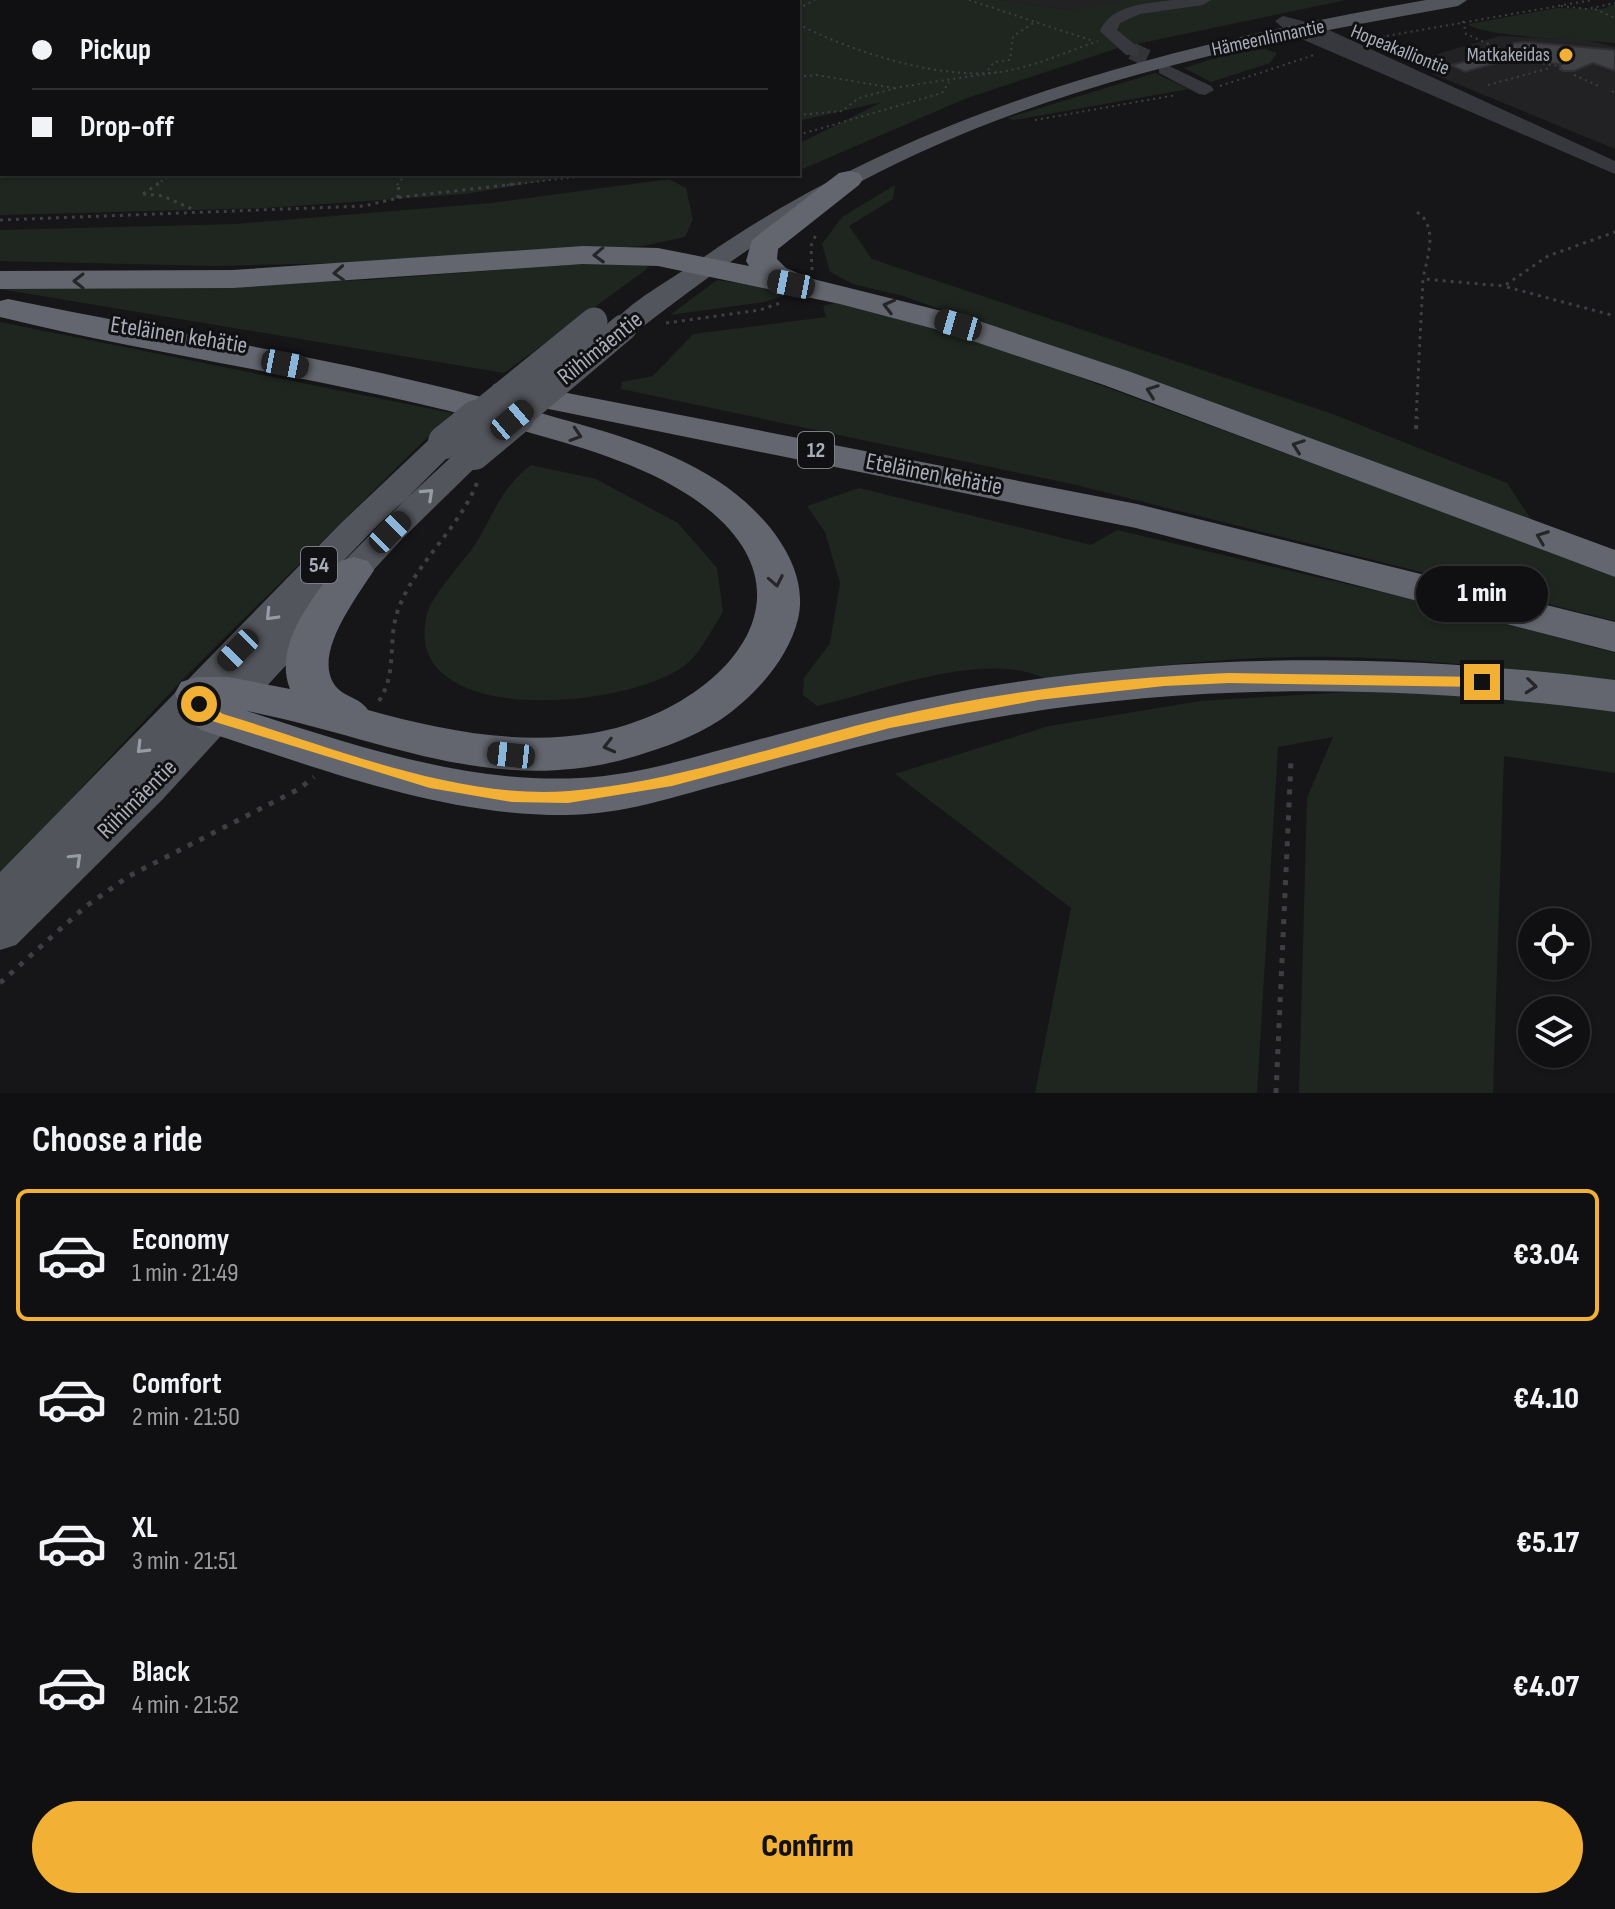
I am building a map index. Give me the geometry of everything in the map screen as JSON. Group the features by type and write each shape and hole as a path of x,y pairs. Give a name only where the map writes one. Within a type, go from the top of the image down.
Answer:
{"highway":[{"path":"807,289 766,268 761,254 763,246 777,232 849,179"},
{"path":"3,299 233,279 609,254 691,264 958,325 1101,373 1615,564"},
{"path":"3,299 438,396 621,450 708,491 755,532 767,549 780,601 772,634 762,653 733,688 689,718 635,740 592,750 546,755 473,751 383,718 322,703 306,679 305,664 320,622 354,570"},
{"name":"Eteläinen kehätie","path":"3,299 471,384 970,480 1245,542 1615,637"},
{"path":"219,701 430,782 512,796 568,797 672,780 861,730 964,707 1038,694 1164,681 1419,679 1513,684 1615,696"},
{"path":"219,701 383,718"}],"main road":[{"name":"Hämeenlinnantie","path":"1074,80 1396,0"},
{"name":"Hämeenlinnantie","path":"1297,27 1458,0"},
{"name":"Riihimäentie","path":"691,264 849,179 949,132 1074,80"},
{"name":"Riihimäentie","path":"0,901 219,701 467,455 609,325 790,191 875,148 946,117 1074,80"},
{"name":"Riihimäentie","path":"0,932 219,701 373,510 467,455"}],"street":[{"path":"1203,0 1119,16 1108,25 1104,40 1205,90"},
{"name":"Hopeakalliontie","path":"1297,27 1615,168"}],"path":[{"path":"969,0 1037,21 1060,32 1104,40"},
{"path":"1372,39 1592,0"},
{"path":"1594,9 1615,3"},
{"path":"1558,6 1594,9 1615,18"},
{"path":"988,70 994,62 1010,60 1017,31 1037,21"},
{"path":"1463,21 1464,33 1527,61 1557,66 1561,70"},
{"path":"800,25 836,44 937,72 1005,72"},
{"path":"800,115 842,111 859,98 897,88 1005,72 1104,40"},
{"path":"1028,121 1205,90 1319,53"},
{"path":"1488,85 1557,66"},
{"path":"973,72 985,74"},
{"path":"800,77 816,75 897,88"},
{"path":"1574,75 1601,87"},
{"path":"800,134 942,93 952,80"},
{"path":"164,176 166,178 143,194 163,196 200,212"},
{"path":"398,198 397,185 404,176"},
{"path":"0,220 364,206 398,198 587,176"},
{"path":"1416,429 1423,279 1431,226 1424,215 1417,212"},
{"path":"662,324 760,310 807,289 811,246 822,225"},
{"path":"1504,286 1548,256 1615,232"},
{"path":"1423,279 1504,286 1615,316"},
{"path":"383,718 391,680 391,627 402,600 469,509 467,455"},
{"path":"1276,1093 1291,761"},
{"path":"0,983 85,907 129,876 299,789 320,772"}],"shaded area":[{"path":"800,0 1001,0 1067,10 1128,0 1346,0 1118,48 967,98 800,170 800,143 882,102 800,121"},
{"path":"1001,0 1145,0 1067,10"},
{"path":"1615,4 1615,43 1514,35 1478,29 1468,24 1557,8 1602,9"},
{"path":"1500,36 1585,40 1615,47 1615,149 1433,74 1420,59"},
{"path":"1265,49 1277,53 1270,63 1211,82 1184,68 1224,55"},
{"path":"1155,73 1189,89 1014,120 1007,118"},
{"path":"0,176 572,176 466,194 267,208 0,215"},
{"path":"669,179 686,188 693,219 685,237 643,246 382,262 214,266 0,261 0,230 236,224 491,203"},
{"path":"895,185 893,199 849,226 872,259 1330,413 1507,483 1534,524 903,296 853,284 830,272 822,244 842,217"},
{"path":"609,262 648,265 647,269 504,373 0,289 0,285 177,287 366,280"},
{"path":"717,280 777,289 786,295 764,302 670,315"},
{"path":"843,301 1013,353 1615,575 1615,621 1072,484 621,389 622,382 653,376 693,334 826,317 823,306"},
{"path":"0,322 452,413 183,679 0,875"},
{"path":"531,465 596,479 678,523 717,568 723,612 689,662 661,679 621,691 574,699 526,700 482,693 448,678 427,652 427,614 430,607 472,549 511,484"},
{"path":"859,488 1091,545 1117,530 1445,607 1615,653 1615,680 1407,660 1264,658 1155,666 1046,679 1021,671 993,668 964,670 817,706 803,695 804,678 830,643 840,583 825,532 807,506"},
{"path":"1379,690 1546,699 1615,711 1615,773 1504,756 1493,1093 1299,1093 1307,798 1333,737 1278,747 1257,1093 1035,1093 1071,908 895,774 1049,726 1200,701"}],"building":[{"name":"Matkakeidas","path":"1514,43 1615,50 1615,71 1593,63 1574,71 1563,71 1559,66 1562,64 1527,61 1509,51"},
{"path":"1482,57 1496,63 1465,72 1451,65"}],"tunnel":[{"path":"1132,51 1147,58"}],"place":[{"name":"Matkakeidas","path":"1566,55"}],"route":[{"path":"199,704 217,718 368,766 430,782 512,796 568,797 622,791 919,716 1038,694 1164,681 1229,678 1345,677 1482,682"}]}
